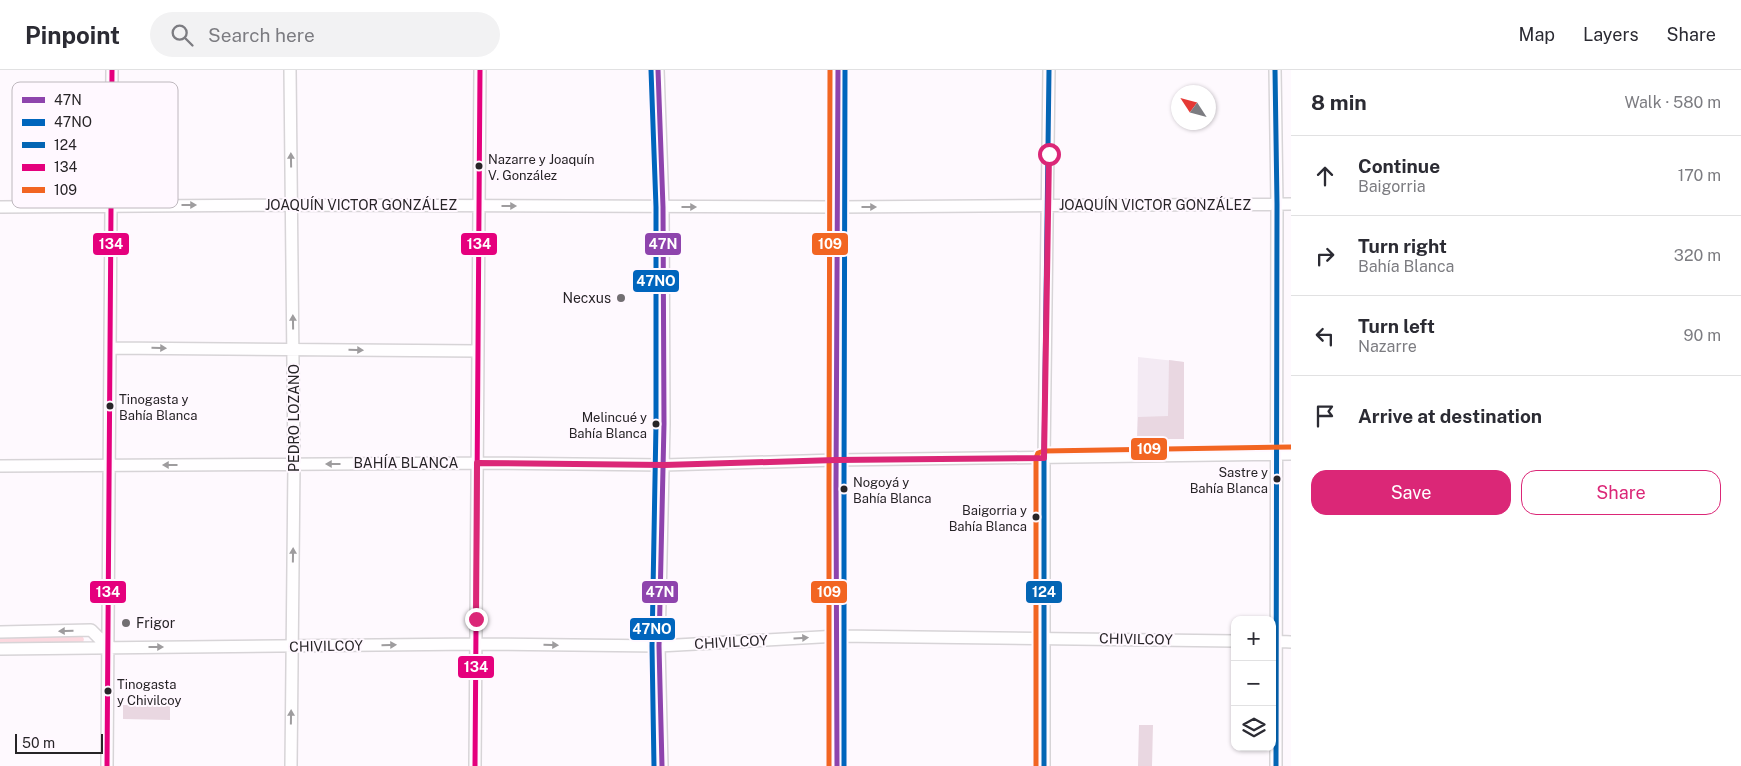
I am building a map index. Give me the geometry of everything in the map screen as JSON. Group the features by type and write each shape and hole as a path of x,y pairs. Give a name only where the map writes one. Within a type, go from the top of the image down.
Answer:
{"street":[{"name":"PEDRO LOZANO","path":"290,70 294,350 291,766"},
{"path":"475,766 480,70"},
{"path":"658,70 663,207 664,465 659,646 662,766"},
{"path":"838,70 836,460 838,766"},
{"path":"1044,766 1044,458 1049,70"},
{"path":"1274,616 1277,204 1275,70"},
{"name":"JOAQUÍN VICTOR GONZÁLEZ","path":"178,205 838,207 1291,204"},
{"path":"107,766 112,208"},
{"path":"110,348 478,351"},
{"name":"BAHÍA BLANCA","path":"0,466 477,463 664,465 836,460 1291,454"},
{"path":"0,632 91,630 108,647"},
{"name":"CHIVILCOY","path":"0,649 476,644 659,646 838,636 1231,641"},
{"path":"1276,641 1291,642"},
{"path":"1274,661 1276,766"}],"shaded area":[{"path":"1138,357 1184,362 1184,439 1137,439"},
{"path":"82,636 84,639 83,643 0,644 0,637"}],"building":[{"path":"1169,360 1184,362 1184,439 1137,439 1138,417 1168,416"},
{"path":"123,705 170,705 170,720 123,719"},
{"path":"1139,725 1153,725 1152,766 1138,766"}],"transit line":[{"name":"134","path":"112,70 112,82"},
{"name":"134","path":"475,766 480,70"},
{"name":"47NO","path":"651,70 656,207 656,424 652,646 654,766"},
{"name":"47N","path":"658,70 663,207 664,424 659,646 662,766"},
{"name":"109","path":"829,766 830,70"},
{"name":"47N","path":"837,766 838,70"},
{"name":"47NO","path":"844,766 845,70"},
{"name":"124","path":"1044,766 1044,458 1049,70"},
{"name":"124","path":"1275,70 1277,204 1276,766"},
{"name":"134","path":"107,766 111,208"},
{"name":"109","path":"1036,766 1036,458 1038,453 1044,451 1291,447"}],"place":[{"name":"Nazarre y Joaquín V. González","path":"479,166"},
{"name":"Necxus","path":"621,298"},
{"name":"Tinogasta y Bahía Blanca","path":"110,406"},
{"name":"Melincué y Bahía Blanca","path":"656,424"},
{"name":"Sastre y Bahía Blanca","path":"1277,479"},
{"name":"Nogoyá y Bahía Blanca","path":"844,489"},
{"name":"Baigorria y Bahía Blanca","path":"1036,517"},
{"name":"Frigor","path":"126,623"},
{"name":"Tinogasta y Chivilcoy","path":"108,691"}],"route":[{"path":"476,619 477,463 664,465 836,460 1044,458 1049,154"}]}
